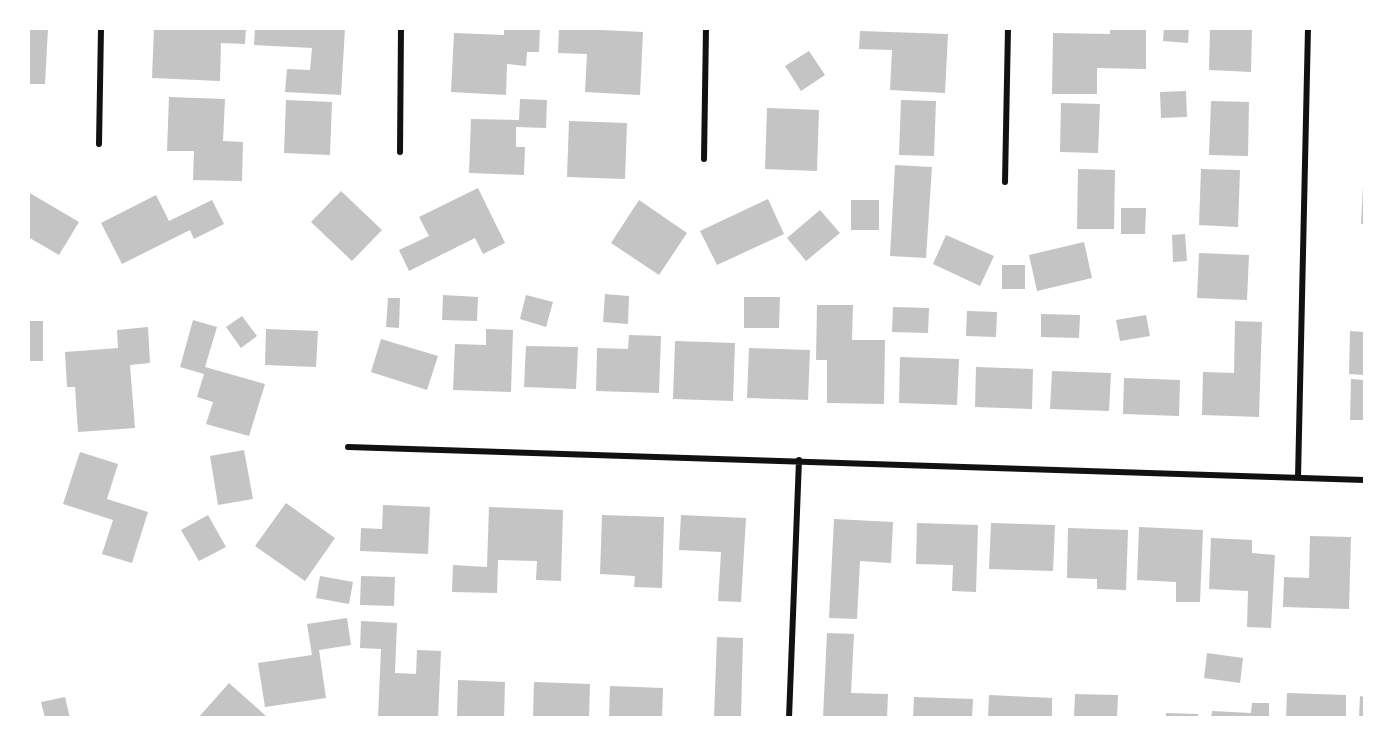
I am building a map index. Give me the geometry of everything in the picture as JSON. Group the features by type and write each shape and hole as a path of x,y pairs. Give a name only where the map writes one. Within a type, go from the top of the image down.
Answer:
{"street":[{"path":"99,144 101,28"},
{"path":"400,152 401,28"},
{"path":"704,159 706,28"},
{"path":"1005,182 1008,28"},
{"path":"1298,478 1308,28"},
{"path":"348,447 799,459 1365,480"},
{"path":"789,717 799,459"}],"building":[{"path":"28,28 48,28 45,84 28,84"},
{"path":"154,28 246,28 245,44 221,43 220,81 152,78"},
{"path":"255,28 345,28 341,95 285,92 287,69 310,70 312,48 254,45"},
{"path":"504,28 540,28 539,52 527,52 526,66 507,64 506,95 451,92 454,33 504,35"},
{"path":"559,28 643,32 640,95 585,92 587,54 558,53"},
{"path":"1110,28 1146,28 1146,69 1097,68 1097,94 1052,94 1053,33 1110,34"},
{"path":"1164,28 1189,28 1188,43 1163,41"},
{"path":"1210,28 1252,28 1251,72 1209,70"},
{"path":"860,31 948,34 945,93 890,90 892,50 859,49"},
{"path":"809,51 825,75 801,91 785,66"},
{"path":"1186,91 1187,117 1161,118 1160,92"},
{"path":"169,97 225,99 223,141 243,142 242,181 193,180 194,151 167,151"},
{"path":"520,99 547,100 546,128 516,127 516,147 525,147 524,175 469,173 471,119 519,120"},
{"path":"286,100 332,102 330,155 284,153"},
{"path":"901,100 936,101 934,156 899,155"},
{"path":"1211,101 1249,102 1248,156 1209,155"},
{"path":"1061,103 1100,104 1098,153 1060,152"},
{"path":"767,108 819,110 817,171 765,169"},
{"path":"569,121 627,123 625,179 567,177"},
{"path":"895,165 932,167 926,258 890,256"},
{"path":"1078,169 1115,170 1114,229 1077,229"},
{"path":"1201,169 1240,170 1238,227 1199,225"},
{"path":"1363,186 1364,224 1361,224"},
{"path":"478,188 505,243 483,254 475,238 409,271 399,250 429,236 419,217"},
{"path":"341,191 382,230 352,261 311,222"},
{"path":"28,192 79,222 59,255 28,237"},
{"path":"156,195 169,221 212,200 224,224 194,239 190,230 122,264 101,223"},
{"path":"768,199 784,234 717,265 700,231"},
{"path":"639,200 687,233 659,275 611,243"},
{"path":"851,200 879,200 879,230 851,230"},
{"path":"1121,208 1146,208 1145,234 1121,234"},
{"path":"820,210 840,233 806,261 787,238"},
{"path":"1185,234 1187,261 1173,262 1172,235"},
{"path":"946,235 994,256 980,286 933,264"},
{"path":"1084,242 1092,278 1037,291 1029,255"},
{"path":"1199,253 1249,255 1247,300 1197,298"},
{"path":"1002,265 1025,265 1025,289 1002,289"},
{"path":"605,294 629,296 628,324 603,322"},
{"path":"443,295 478,297 477,321 442,320"},
{"path":"526,295 553,302 546,327 520,319"},
{"path":"744,297 780,297 779,328 744,328"},
{"path":"388,298 400,298 399,328 386,327"},
{"path":"817,305 853,305 852,340 885,340 884,404 827,403 827,360 816,360"},
{"path":"893,307 929,308 928,333 892,332"},
{"path":"967,311 997,312 996,337 966,336"},
{"path":"1041,314 1080,315 1079,338 1041,337"},
{"path":"1146,315 1150,336 1120,341 1116,320"},
{"path":"242,316 257,336 241,348 226,327"},
{"path":"193,320 217,327 205,367 265,384 249,436 206,424 213,402 197,397 204,374 180,367"},
{"path":"28,321 43,321 43,361 28,361"},
{"path":"1235,321 1262,322 1259,417 1202,415 1203,372 1234,373"},
{"path":"148,327 150,363 130,365 135,428 78,432 75,387 67,387 65,352 118,348 117,330"},
{"path":"266,329 318,331 316,367 265,365"},
{"path":"486,329 513,330 511,392 453,390 455,344 486,345"},
{"path":"1350,331 1364,332 1364,375 1349,374"},
{"path":"629,335 661,336 659,393 596,391 597,348 628,349"},
{"path":"381,339 438,356 427,390 371,372"},
{"path":"675,341 735,343 733,401 673,399"},
{"path":"526,346 578,347 576,389 524,387"},
{"path":"749,348 810,350 808,400 747,398"},
{"path":"900,357 959,359 957,405 899,403"},
{"path":"976,367 1033,369 1032,409 975,407"},
{"path":"1052,371 1111,373 1109,411 1050,409"},
{"path":"1124,378 1180,380 1179,416 1123,414"},
{"path":"1351,379 1364,380 1364,420 1350,420"},
{"path":"244,450 253,499 218,505 210,456"},
{"path":"80,452 118,464 107,499 148,512 132,563 102,554 113,520 63,504"},
{"path":"286,503 335,538 305,581 255,546"},
{"path":"383,505 430,507 428,554 360,551 361,528 382,529"},
{"path":"489,507 563,510 561,581 536,580 537,561 498,560 497,593 452,592 453,565 487,567"},
{"path":"208,515 226,547 199,561 181,530"},
{"path":"602,515 664,517 662,588 634,587 635,576 600,574"},
{"path":"681,515 746,518 741,602 718,601 721,552 679,550"},
{"path":"834,519 893,522 891,563 860,561 857,619 829,618"},
{"path":"917,523 978,525 976,592 952,591 953,565 916,564"},
{"path":"991,523 1055,525 1053,571 989,569"},
{"path":"1139,527 1203,530 1200,602 1176,602 1176,582 1137,580"},
{"path":"1068,528 1128,530 1126,590 1097,589 1097,579 1067,578"},
{"path":"1310,536 1351,537 1349,609 1283,607 1284,577 1309,578"},
{"path":"1211,538 1252,540 1252,553 1275,555 1271,628 1247,627 1248,591 1209,589"},
{"path":"320,576 353,582 349,604 316,598"},
{"path":"361,576 395,577 394,606 360,605"},
{"path":"347,618 351,645 319,650 326,698 265,707 258,663 312,655 307,624"},
{"path":"361,621 397,623 395,673 416,674 417,650 441,651 438,718 378,718 381,649 360,648"},
{"path":"827,633 854,634 851,693 888,694 887,718 823,718"},
{"path":"717,637 743,638 741,718 714,718"},
{"path":"1207,653 1243,658 1240,683 1204,678"},
{"path":"458,680 505,682 504,718 457,717"},
{"path":"534,682 590,684 589,718 533,717"},
{"path":"229,683 266,716 264,718 198,718"},
{"path":"610,686 663,688 662,718 609,718"},
{"path":"1287,693 1346,695 1346,718 1286,718"},
{"path":"1075,694 1118,695 1117,718 1074,718"},
{"path":"989,695 1052,698 1052,718 988,718"},
{"path":"1360,696 1364,697 1364,718 1359,718"},
{"path":"65,697 70,718 45,718 41,702"},
{"path":"914,697 973,699 972,718 913,718"},
{"path":"1252,703 1269,703 1269,718 1211,718 1212,711 1251,713"},
{"path":"1166,713 1198,714 1198,718 1166,718"}]}
